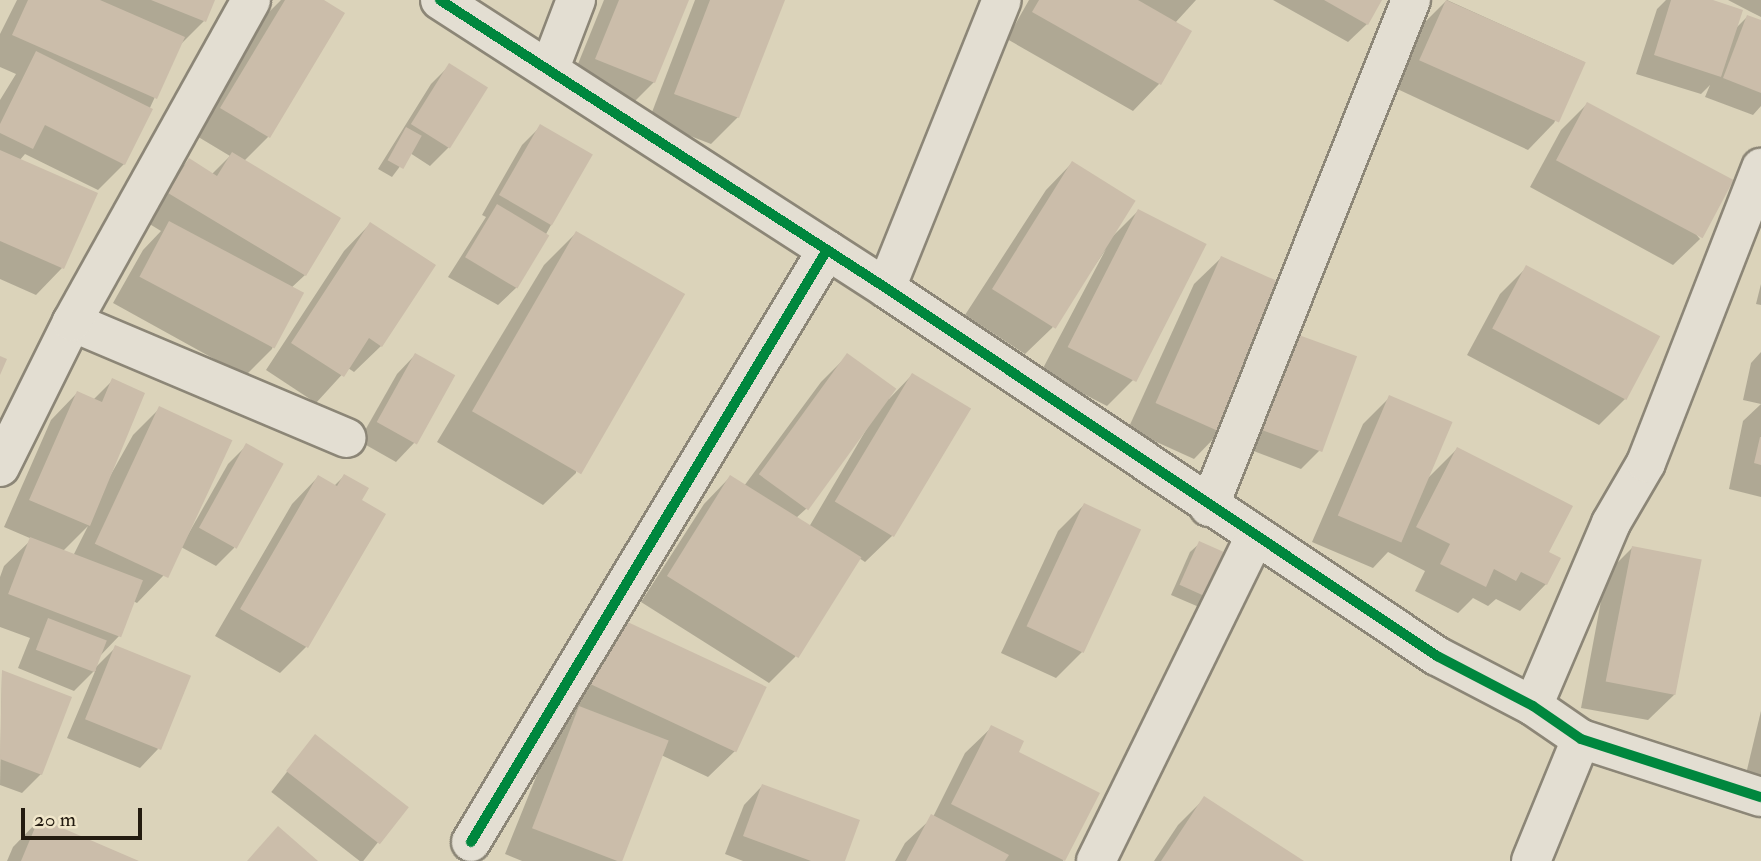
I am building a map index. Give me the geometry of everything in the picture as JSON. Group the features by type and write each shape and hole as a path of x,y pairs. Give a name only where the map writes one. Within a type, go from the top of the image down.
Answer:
{"street":[{"path":"0,467 72,322 251,0"},
{"path":"440,0 550,68 886,288 1209,507 1437,656 1533,706 1581,739 1761,797"},
{"path":"550,68 576,0"},
{"path":"886,288 1002,0"},
{"path":"1209,507 1411,0"},
{"path":"1533,706 1611,523 1647,463 1761,169"},
{"path":"471,842 827,250"},
{"path":"72,322 347,438"},
{"path":"1096,861 1255,537"},
{"path":"1531,861 1581,739"}],"building":[{"path":"28,0 100,0 185,37 157,99 12,35"},
{"path":"151,0 215,0 206,22"},
{"path":"285,0 324,0 345,13 270,138 220,108"},
{"path":"619,0 689,0 655,83 595,59"},
{"path":"710,0 785,0 739,118 674,94"},
{"path":"1039,0 1138,0 1192,31 1161,85 1032,12"},
{"path":"1324,0 1382,0 1368,25"},
{"path":"1446,0 1586,62 1559,123 1419,60"},
{"path":"1671,0 1713,0 1743,10 1721,77 1654,55"},
{"path":"1747,15 1761,20 1761,93 1723,78"},
{"path":"36,51 153,109 125,165 45,125 33,149 0,133 0,124"},
{"path":"449,63 488,87 450,148 411,124"},
{"path":"1587,102 1734,180 1703,238 1556,160"},
{"path":"540,124 593,154 552,226 499,195"},
{"path":"406,127 422,136 403,169 388,160"},
{"path":"0,150 98,193 64,269 0,241"},
{"path":"232,152 341,218 306,276 168,193 189,158 217,176"},
{"path":"1072,161 1136,201 1056,329 992,289"},
{"path":"497,204 549,235 517,289 465,257"},
{"path":"1138,209 1207,244 1136,382 1068,347"},
{"path":"169,221 304,293 275,348 139,277"},
{"path":"370,222 436,265 382,347 369,338 344,377 291,343"},
{"path":"576,231 685,294 581,474 472,411"},
{"path":"1221,256 1289,286 1223,433 1156,403"},
{"path":"1526,265 1660,336 1626,400 1492,329"},
{"path":"1296,334 1357,356 1322,452 1261,430"},
{"path":"415,353 455,375 417,444 377,422"},
{"path":"847,353 896,389 808,510 759,474"},
{"path":"0,356 7,359 0,375"},
{"path":"912,373 971,409 894,537 835,502"},
{"path":"112,378 145,393 90,526 29,500 77,391 102,402"},
{"path":"1389,395 1453,422 1401,543 1338,516"},
{"path":"159,406 232,440 168,578 95,544"},
{"path":"1761,437 1761,465 1754,463"},
{"path":"246,443 284,464 237,549 199,528"},
{"path":"1457,447 1573,506 1549,552 1561,558 1547,585 1521,572 1516,581 1494,569 1486,587 1440,564 1450,544 1416,527"},
{"path":"344,474 369,488 362,500 386,514 308,648 240,609 318,475 337,486"},
{"path":"730,475 861,557 798,658 667,576"},
{"path":"1084,503 1141,530 1084,653 1027,626"},
{"path":"30,537 143,580 121,637 8,594"},
{"path":"1199,541 1230,555 1211,599 1179,585"},
{"path":"1632,546 1702,560 1675,695 1606,681"},
{"path":"48,618 107,641 95,672 36,650"},
{"path":"619,618 767,687 736,752 589,683"},
{"path":"115,645 191,676 161,750 85,719"},
{"path":"2,670 72,697 42,775 0,759"},
{"path":"579,706 669,740 622,861 532,828"},
{"path":"991,725 1024,741 1019,752 1100,793 1065,861 951,804"},
{"path":"315,734 409,807 380,844 286,771"},
{"path":"762,784 860,820 845,861 811,861 743,836"},
{"path":"1204,796 1304,861 1161,861"},
{"path":"931,814 1009,855 1005,861 906,861"},
{"path":"39,818 139,861 21,861"},
{"path":"278,826 318,861 247,861"}],"cycle path":[{"path":"440,0 886,288 1437,656 1533,706 1581,739 1761,797"},
{"path":"471,842 827,250"}]}
